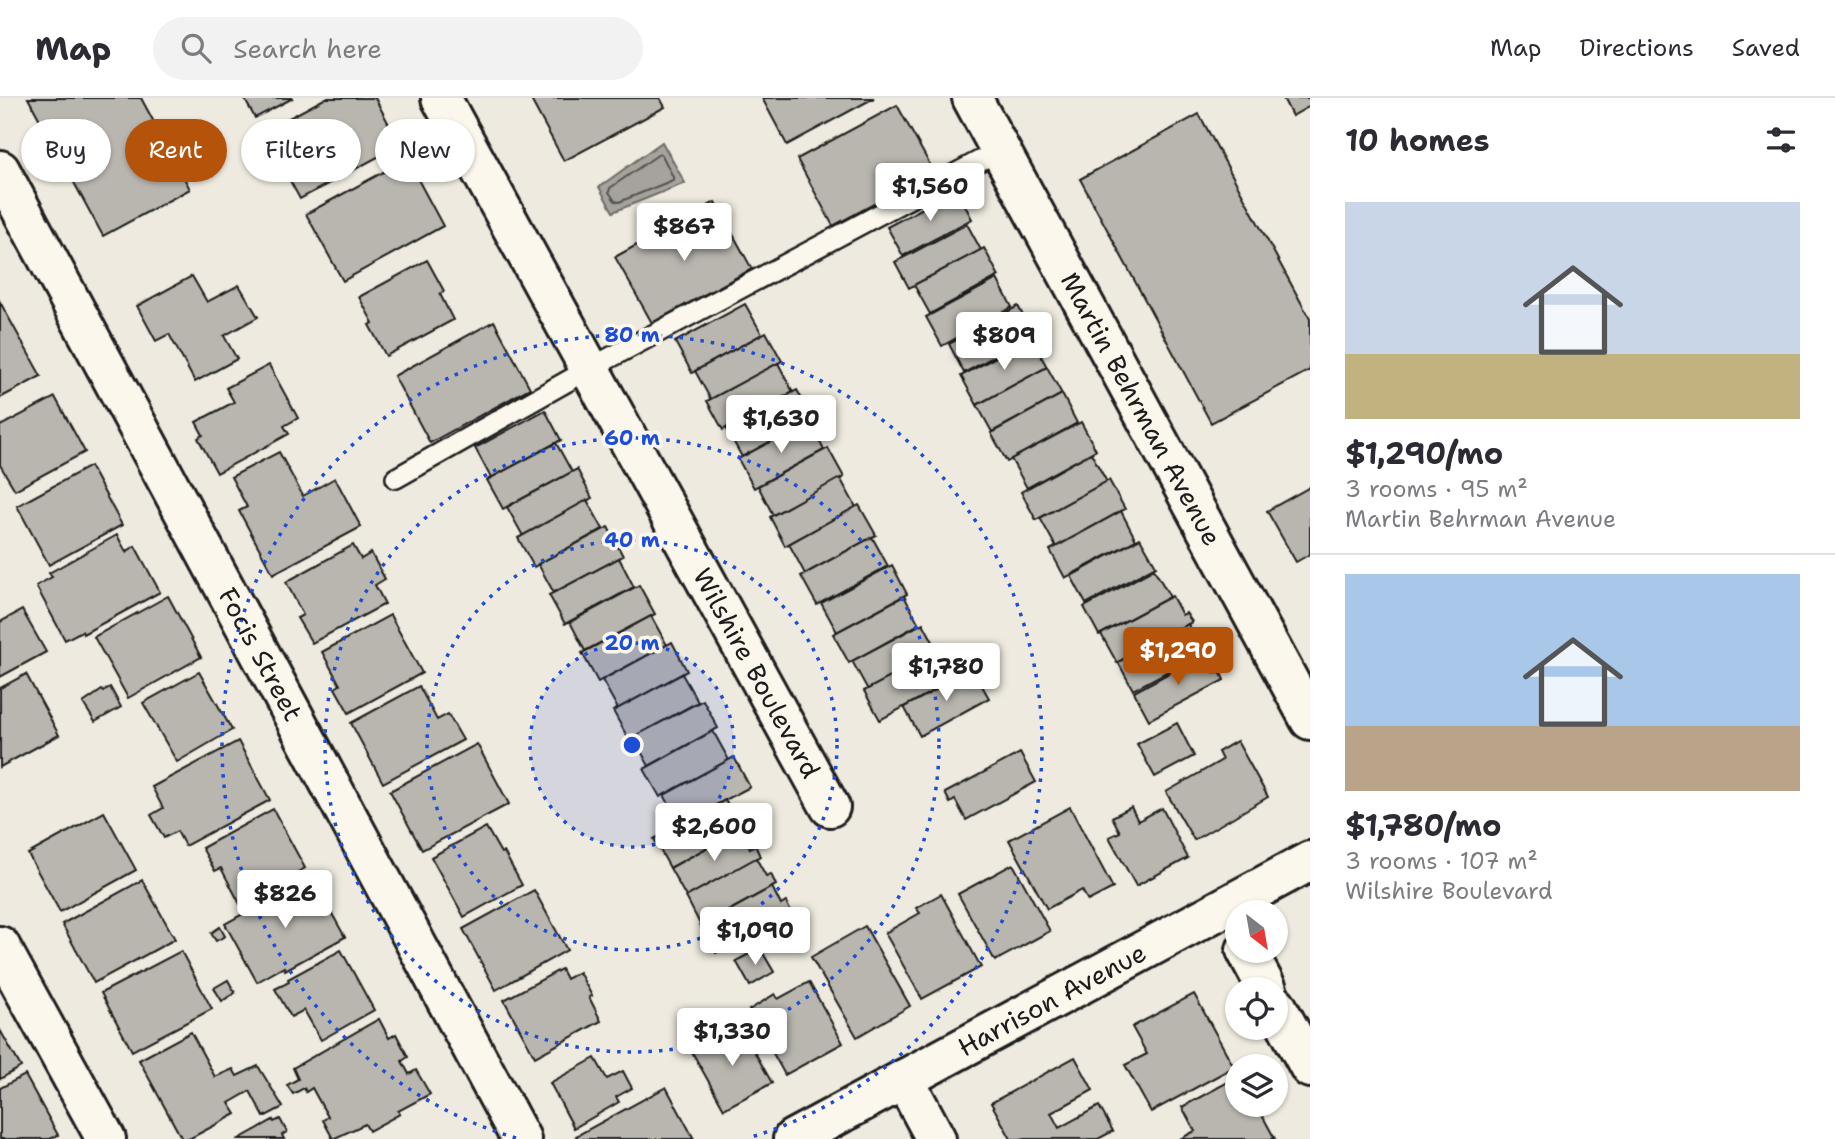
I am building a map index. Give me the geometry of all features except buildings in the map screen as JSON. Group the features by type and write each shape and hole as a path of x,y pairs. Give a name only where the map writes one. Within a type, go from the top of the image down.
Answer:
{"street":[{"name":"Wilshire Boulevard","path":"442,98 830,807"},
{"name":"Martin Behrman Avenue","path":"972,98 1310,720"},
{"name":"Focis Street","path":"0,170 521,1139"},
{"name":"Harrison Avenue","path":"1257,900 1310,860"},
{"name":"Harrison Avenue","path":"793,1139 904,1079 1225,922"},
{"path":"0,946 106,1139"},
{"path":"1288,1027 1310,1068"},
{"path":"904,1079 936,1139"}],"lane":[{"path":"396,478 589,369 1000,150"}],"water":[{"path":"662,142 685,183 613,212 599,187"}]}
